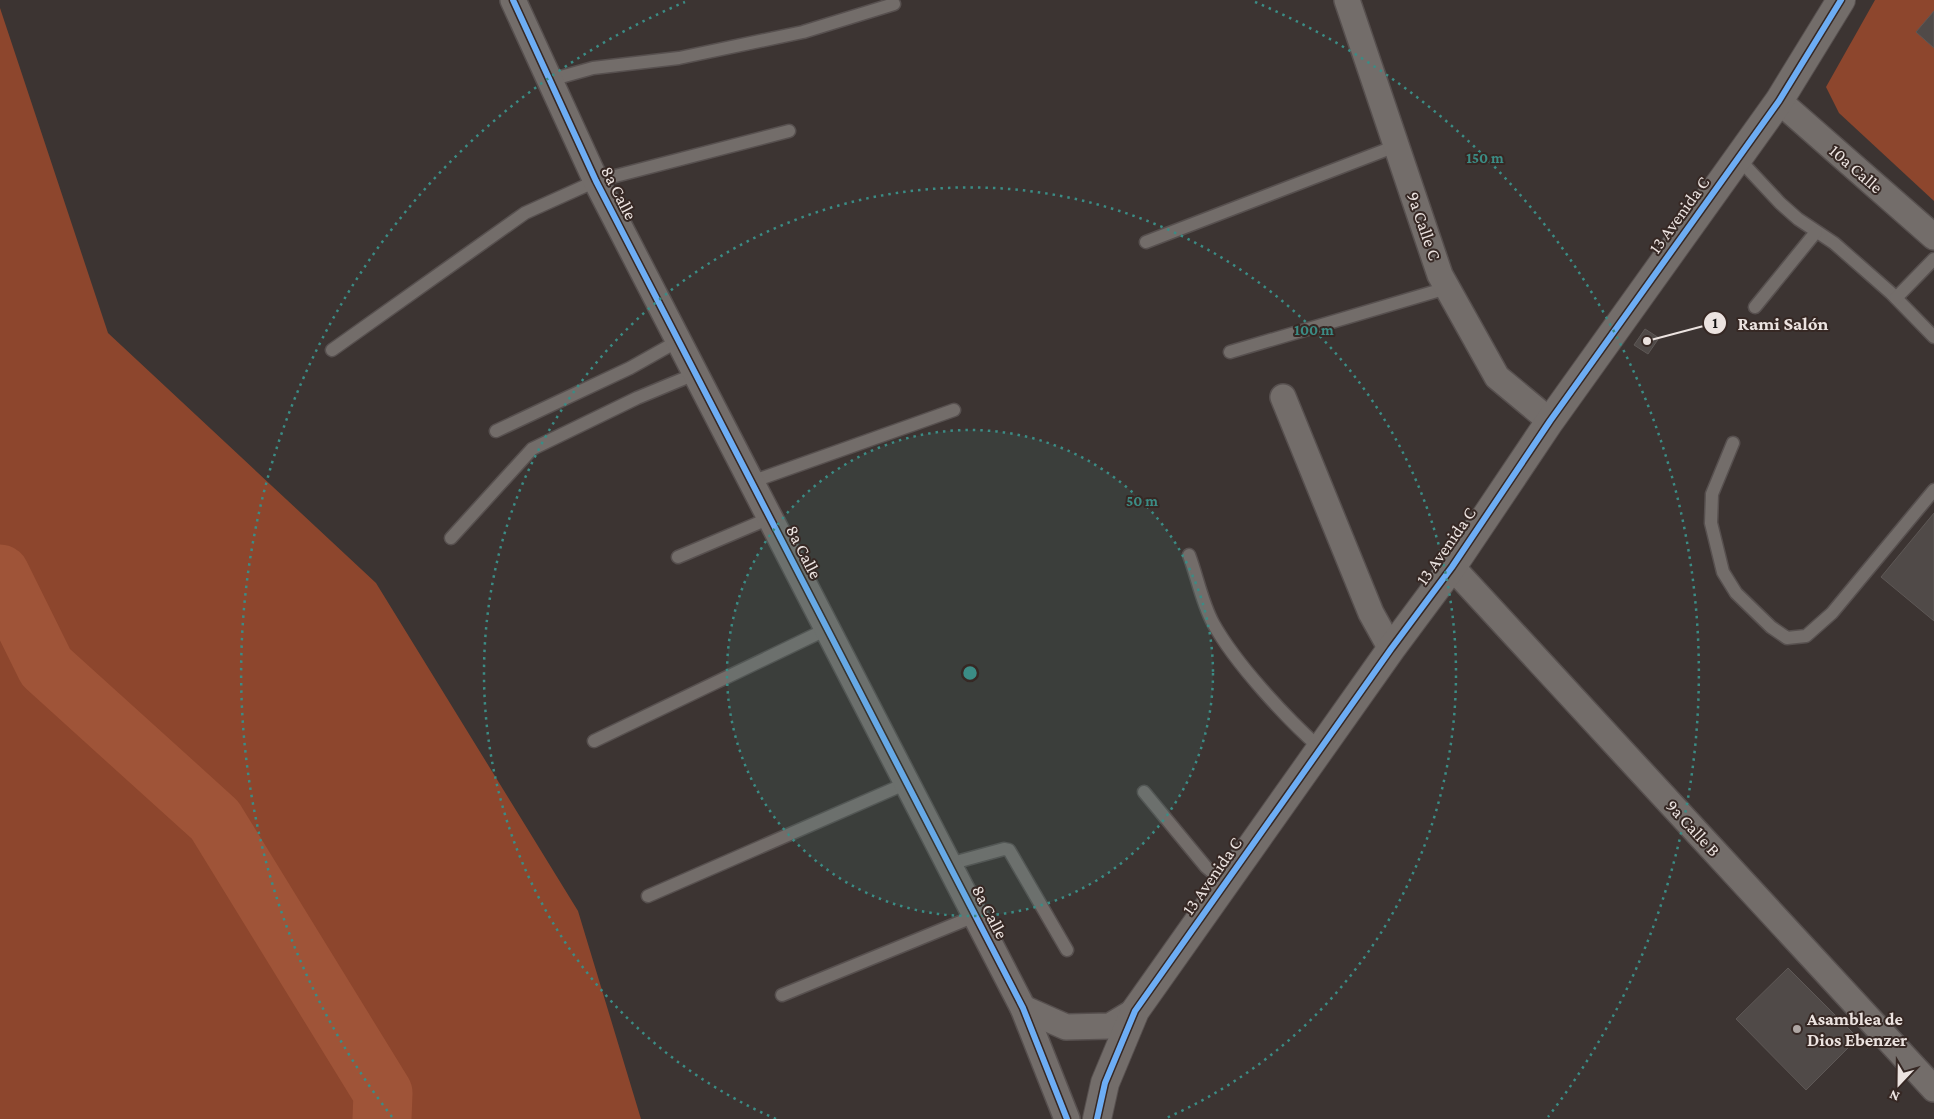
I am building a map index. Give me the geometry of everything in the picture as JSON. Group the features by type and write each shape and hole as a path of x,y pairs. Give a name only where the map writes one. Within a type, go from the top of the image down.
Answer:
{"street":[{"name":"8a Calle","path":"513,0 596,181 1023,1008 1068,1119"},
{"name":"9a Calle C","path":"1347,0 1440,275 1497,377 1550,421"},
{"name":"13 Avenida C","path":"1097,1119 1105,1083 1135,1011 1390,649 1452,567 1550,421 1779,100 1841,0"},
{"name":"10a Calle","path":"1779,100 1934,237"},
{"path":"1283,396 1371,613 1390,649"},
{"name":"9a Calle B","path":"1452,567 1934,1089"},
{"path":"1023,1008 1066,1027 1110,1026 1135,1011"}],"lane":[{"path":"550,80 593,68 679,58 803,32 894,4"},
{"path":"332,350 524,213 596,181 789,131"},
{"path":"1146,242 1396,146"},
{"path":"1738,158 1780,203 1816,232 1834,243 1896,298 1934,337"},
{"path":"1755,307 1816,232"},
{"path":"1896,298 1934,259"},
{"path":"1230,352 1447,288"},
{"path":"496,431 630,368 678,341"},
{"path":"451,538 532,449 637,398 695,374"},
{"path":"751,482 954,410"},
{"path":"1733,443 1712,494 1711,523 1723,572 1736,593 1771,627 1787,638 1806,636 1832,613 1934,490"},
{"path":"678,557 770,518"},
{"path":"1189,555 1212,623 1238,659 1298,729 1320,748"},
{"path":"594,741 827,629"},
{"path":"648,896 907,783"},
{"path":"1144,792 1206,867 1225,883"},
{"path":"949,864 1004,849 1009,850 1067,950"},
{"path":"782,995 975,916"}],"shaded area":[{"path":"1875,0 1934,0 1934,201 1839,113 1826,87"},
{"path":"0,8 108,333 376,583 578,911 641,1119 0,1119"}],"building":[{"path":"1934,11 1934,48 1916,32"},
{"path":"1645,329 1659,338 1648,354 1634,345"},
{"path":"1934,513 1934,621 1881,577"},
{"name":"Asamblea de Dios Ebenzer","path":"1788,968 1858,1038 1806,1090 1736,1019"}],"waterway":[{"path":"0,574 46,667 215,820 383,1093 382,1119"}],"cycle path":[{"path":"513,0 596,181 1023,1008 1067,1119"},
{"path":"1097,1119 1105,1083 1135,1011 1391,649 1452,567 1550,421 1779,101 1841,0"}],"place":[{"name":"Rami Salón","path":"1647,341"},
{"name":"Asamblea de Dios Ebenzer","path":"1797,1029"}]}
